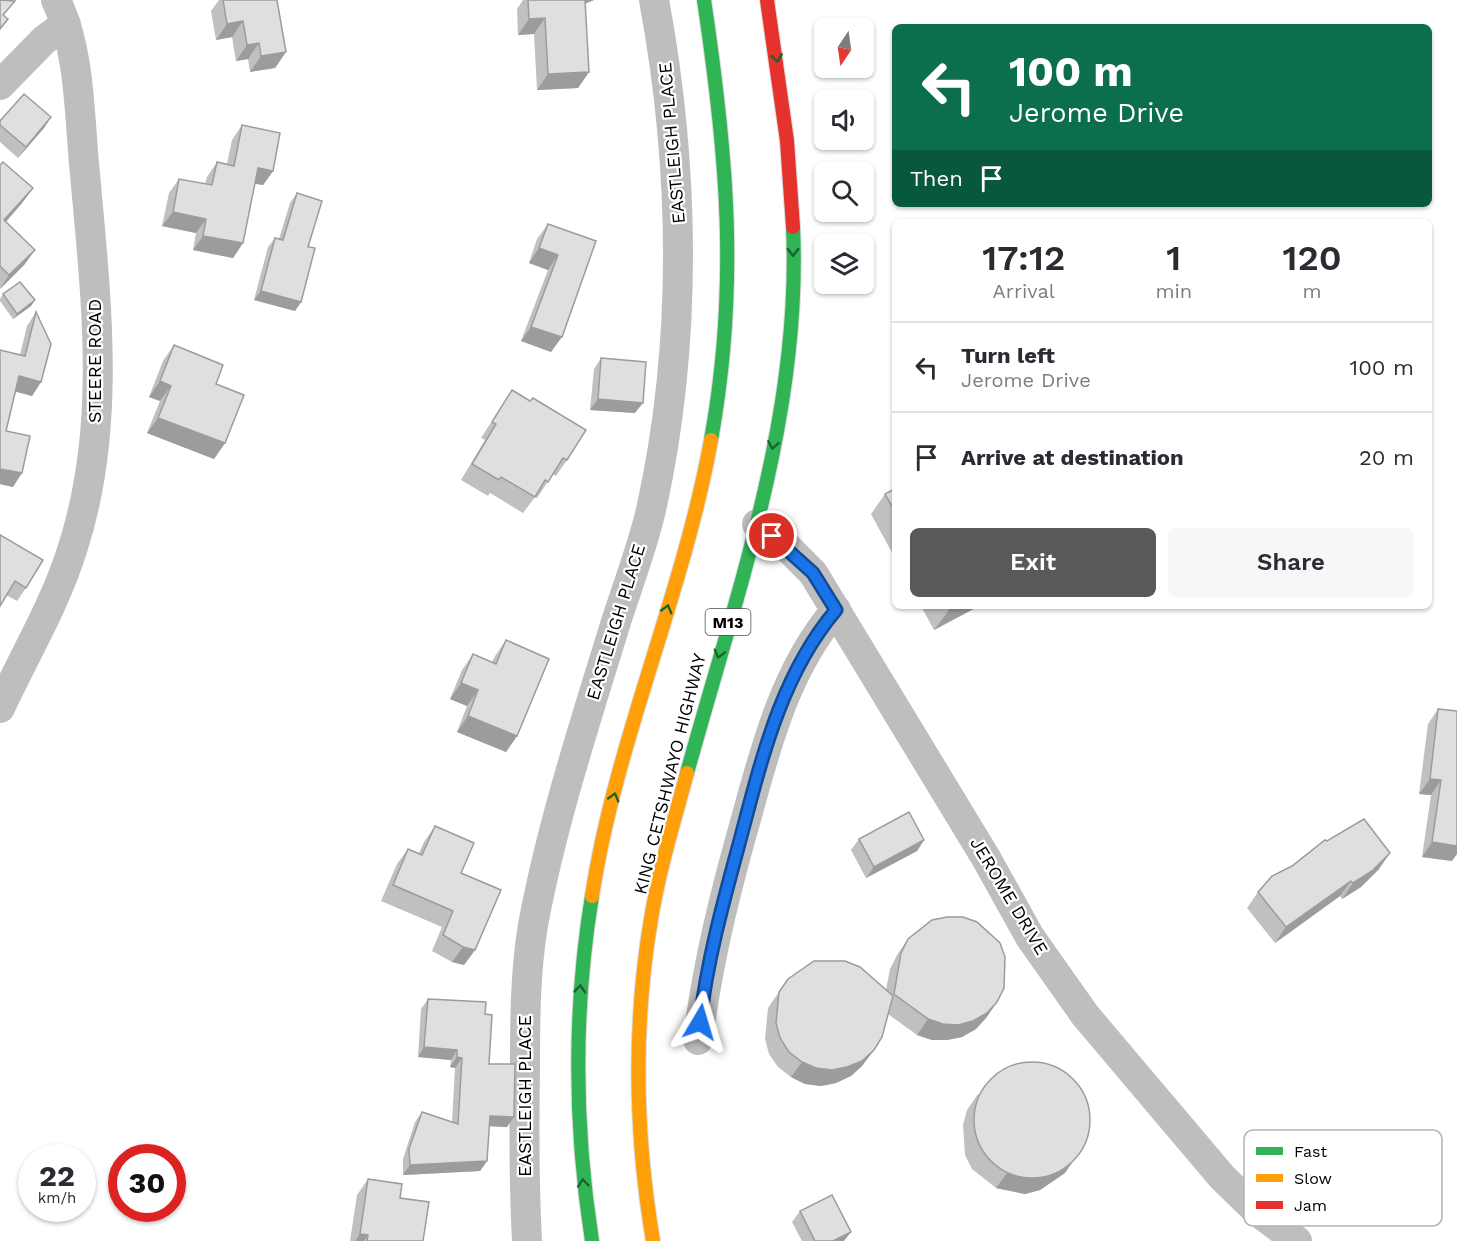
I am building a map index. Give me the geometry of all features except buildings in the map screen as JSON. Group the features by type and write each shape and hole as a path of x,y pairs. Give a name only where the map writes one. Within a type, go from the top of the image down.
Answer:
{"highway":[{"path":"592,1241 577,1126 579,1008 586,923 604,831 706,464 720,391 728,323 729,242 726,166 704,0"},
{"name":"KING CETSHWAYO HIGHWAY","path":"653,1241 640,1148 639,1070 641,1000 651,918 690,758 756,524 786,376 793,287 792,178 783,96 767,0"}],"street":[{"name":"EASTLEIGH PLACE","path":"527,1241 523,1154 525,990 534,924 586,720 650,511 663,436 672,359 678,210 668,73 654,0"},
{"path":"0,86 44,40 61,12"},
{"name":"STEERE ROAD","path":"0,708 51,606 73,548 88,492 95,449 98,403 97,312 76,80 61,12"},
{"name":"JEROME DRIVE","path":"756,524 787,547 813,573 986,858 1030,937 1085,1016 1222,1177 1244,1198"},
{"path":"698,1040 715,931 754,788 784,694 800,659 836,610"},
{"name":"JEROME DRIVE","path":"1277,1226 1297,1241"}],"traffic: fast":[{"path":"704,0 719,112 727,220 725,328 720,383 711,440"},
{"path":"687,773 762,503 776,435 787,366 793,297 793,227"},
{"path":"592,896 581,983 578,1068 582,1154 592,1241"}],"traffic: slow":[{"path":"592,896 617,781 684,555 711,440"},
{"path":"653,1241 643,1161 638,1080 641,999 654,901 687,773"}],"traffic: jam":[{"path":"767,0 787,141 793,227"}],"route":[{"path":"700,1022 715,931 754,788 784,694 800,659 836,610 813,573 787,547 772,536"}]}
